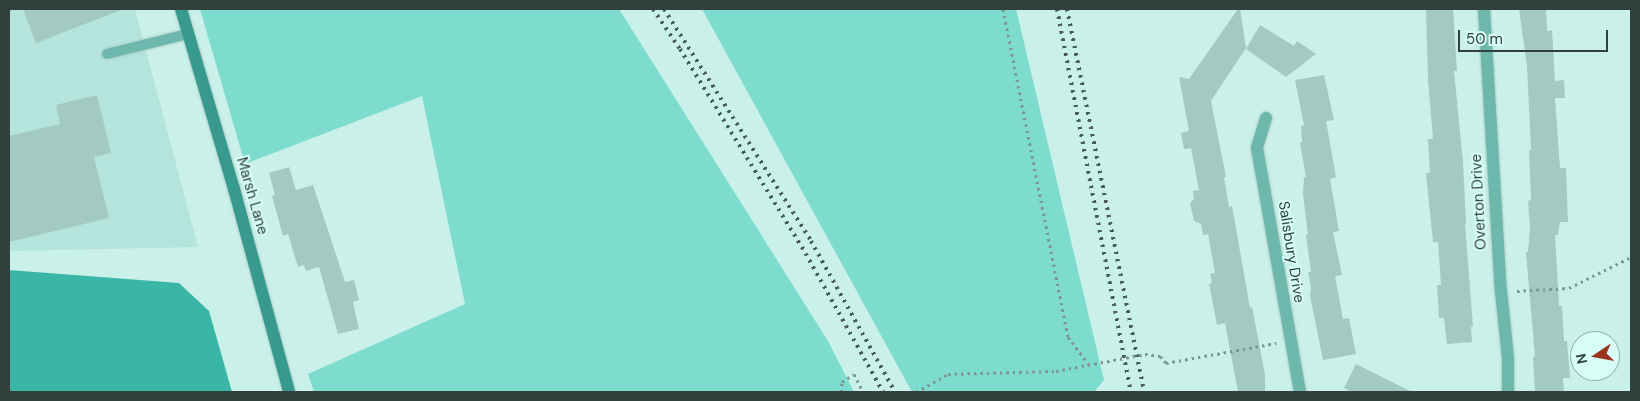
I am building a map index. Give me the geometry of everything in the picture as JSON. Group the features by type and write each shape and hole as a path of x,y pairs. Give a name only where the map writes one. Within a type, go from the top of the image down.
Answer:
{"main road":[{"name":"Marsh Lane","path":"181,9 234,189 289,392"}],"street":[{"name":"Overton Drive","path":"1484,9 1501,291 1508,358 1508,392"},
{"name":"Salisbury Drive","path":"1266,118 1257,148 1289,340 1300,392"}],"lane":[{"path":"108,54 188,34"}],"path":[{"path":"1002,9 1068,337 1089,366"},
{"path":"1501,291 1569,288 1631,257"},
{"path":"916,392 948,374 1056,371 1145,354 1160,356 1166,363 1289,340"},
{"path":"841,392 842,382 854,374 863,392"}],"shaded area":[{"path":"9,9 135,9 198,247 9,251"},
{"path":"200,9 619,9 828,341 854,392 314,392 308,374 465,304 422,96 245,164"},
{"path":"702,9 1016,9 1104,380 1094,392 912,392"},
{"path":"9,270 179,283 209,311 232,392 9,392"}],"building":[{"path":"23,9 121,9 121,10 36,43"},
{"path":"1238,9 1240,9 1246,48 1211,101 1226,177 1224,177 1229,207 1232,206 1250,308 1252,307 1265,374 1265,392 1238,392 1225,323 1217,325 1209,284 1212,283 1210,274 1215,273 1208,234 1203,235 1201,224 1194,221 1190,203 1194,199 1193,191 1199,190 1191,148 1184,149 1181,133 1189,131 1179,77 1189,79"},
{"path":"1426,9 1453,9 1457,71 1454,71 1463,162 1465,224 1473,326 1471,327 1472,342 1447,344 1444,318 1439,318 1437,285 1441,285 1438,242 1433,242 1426,173 1430,173 1428,139 1433,139 1428,80"},
{"path":"1519,9 1546,9 1547,31 1552,30 1555,81 1564,80 1565,98 1555,98 1560,168 1566,168 1568,222 1560,222 1558,235 1555,235 1559,306 1562,306 1564,341 1567,341 1570,378 1563,378 1564,392 1535,392 1533,357 1535,357 1526,252 1528,252 1530,228 1528,201 1531,200 1527,66"},
{"path":"1260,25 1294,46 1297,41 1316,54 1286,77 1246,49"},
{"path":"1324,75 1334,120 1326,121 1336,177 1330,179 1339,231 1333,232 1342,275 1335,276 1343,319 1349,318 1356,354 1323,360 1310,296 1311,287 1308,272 1311,272 1303,194 1304,178 1306,177 1300,143 1302,142 1301,126 1304,125 1295,80"},
{"path":"97,95 111,153 94,157 109,218 9,242 9,136 60,124 56,105"},
{"path":"289,167 296,190 313,185 345,282 354,280 359,300 353,302 359,329 338,334 319,267 306,271 304,265 298,267 288,234 283,236 272,196 275,195 269,173"},
{"path":"1356,364 1412,392 1352,392 1344,388"}],"railway":[{"path":"653,9 680,49 802,247 883,392"},
{"path":"664,9 811,241 895,392"},
{"path":"1057,9 1131,392"},
{"path":"1067,9 1144,392"}]}
